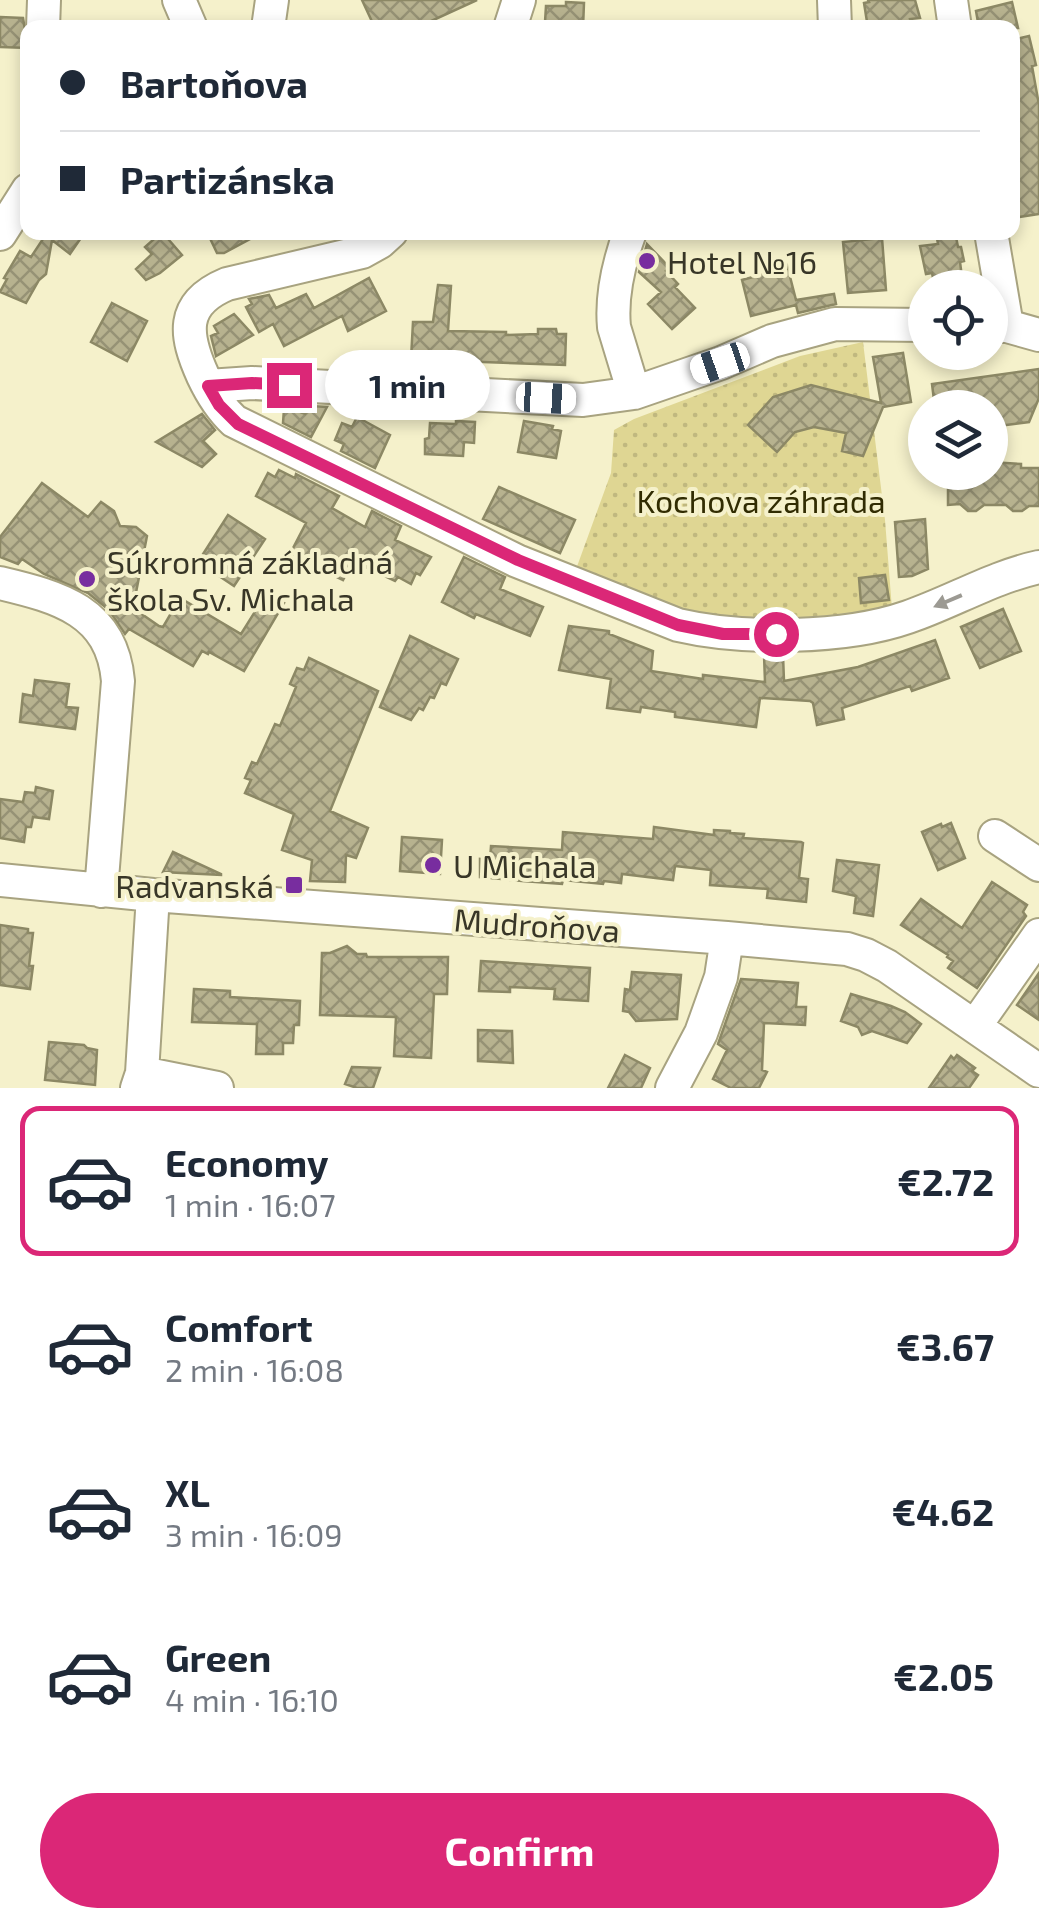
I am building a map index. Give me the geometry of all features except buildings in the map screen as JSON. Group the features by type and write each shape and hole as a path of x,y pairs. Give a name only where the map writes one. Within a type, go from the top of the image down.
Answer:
{"street":[{"path":"0,234 20,203"},
{"path":"382,240 362,252 227,284 204,298 192,316 190,342 216,401 234,422 518,560 694,629 758,634 867,627 915,615 1039,567"},
{"path":"628,240 615,288 613,317 634,392"},
{"path":"992,240 994,270"},
{"path":"208,386 252,383 583,400 634,392 772,341 835,324 908,325"},
{"path":"1008,328 1039,335"},
{"path":"0,584 76,608 96,624 116,664 117,707 101,890"},
{"path":"0,600 54,616 85,637 96,653 117,707"},
{"path":"994,836 1039,864"},
{"name":"Mudroňova","path":"0,880 847,950 866,954 1039,1070"},
{"path":"153,895 139,1081 216,1088"},
{"path":"975,1026 1039,935"},
{"path":"672,1088 714,996 726,938"}],"green space":[{"name":"Kochova záhrada","path":"863,342 892,609 729,624 664,608 575,572 611,473 614,430 800,356"}],"place":[{"name":"Hotel №16","path":"647,261"},
{"name":"Súkromná základná škola Sv. Michala","path":"87,579"},
{"name":"U Michala","path":"433,865"},
{"name":"Radvanská","path":"294,885"}],"route":[{"path":"289,385 208,386 219,405 238,424 518,560 678,625 723,634 776,634"}]}
